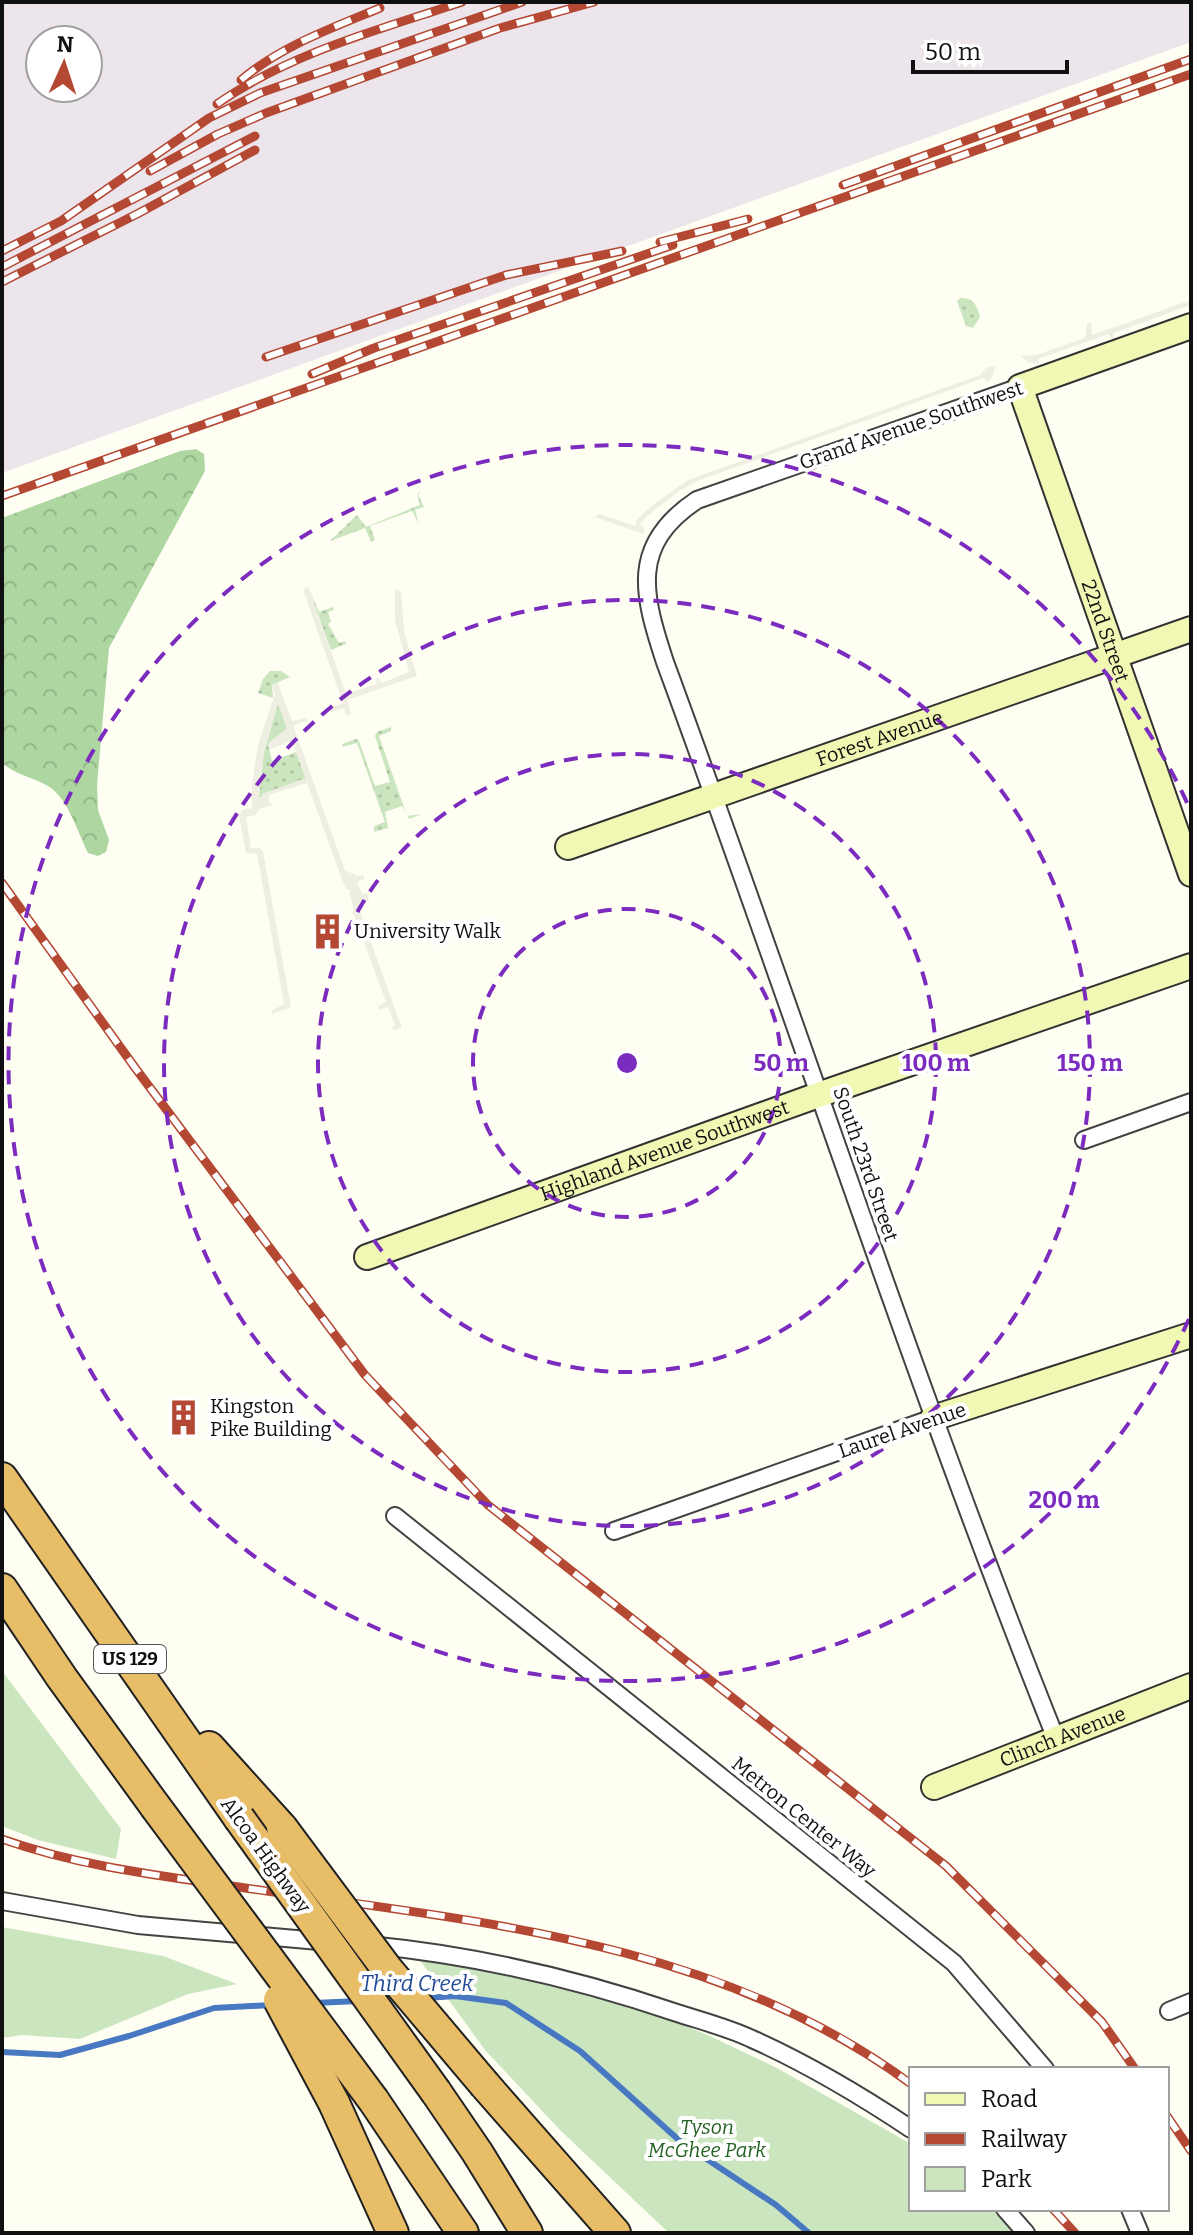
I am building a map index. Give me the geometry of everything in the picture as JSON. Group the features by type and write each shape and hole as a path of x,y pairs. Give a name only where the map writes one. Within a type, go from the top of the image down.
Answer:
{"highway":[{"name":"Alcoa Highway","path":"2,1478 153,1692 167,1717 436,2092 527,2233"},
{"name":"US 129","path":"2,1589 62,1678 235,1917 374,2101 463,2233"},
{"path":"153,1692 176,1710 282,1828 387,1969 615,2233"},
{"path":"235,1917 334,2103 393,2233"}],"street":[{"name":"Grand Avenue Southwest","path":"652,551 661,531 676,514 697,500 1191,326"},
{"name":"22nd Street","path":"1020,387 1191,874"},
{"name":"South 23rd Street","path":"652,551 646,596 653,625 933,1418 994,1584 1056,1739"},
{"name":"Forest Avenue","path":"568,847 1191,629"},
{"name":"Highland Avenue Southwest","path":"367,1257 821,1094 1191,966"},
{"path":"1084,1140 1191,1102"},
{"name":"Laurel Avenue","path":"614,1531 933,1418 1191,1335"},
{"name":"Metron Center Way","path":"395,1516 954,1963 1043,2067"},
{"name":"Clinch Avenue","path":"934,1787 1191,1686"},
{"path":"2,1901 138,1925 430,1951 589,1985 750,2038 857,2093 909,2128"},
{"path":"1169,2011 1191,2002"},
{"path":"1007,2211 1026,2233"},
{"path":"1131,2211 1140,2233"}],"shaded area":[{"path":"2,2 1191,2 1191,42 2,473"},
{"path":"1191,300 1191,305 1114,333 1113,340 1108,334 1038,359 1039,364 1028,362 1021,356 1036,355 1085,338 1087,324 1091,322 1092,335"},
{"path":"995,366 987,383 984,378 700,480 679,491 646,517 639,525 645,528 643,534 595,517 599,514 635,526 638,518 654,504 688,480 980,375 986,368"},
{"path":"308,587 346,694 377,684 375,679 382,683 409,672 395,620 395,589 401,591 404,631 417,676 347,700 351,714 347,716 344,708 331,712 330,708 343,703 303,590"},
{"path":"278,683 292,721 306,718 307,721 294,725 294,728 345,870 357,876 363,875 365,879 357,882 362,894 367,893 369,901 365,902 360,912 402,1028 394,1030 392,1027 395,1025 388,1007 379,1010 378,1006 386,1002 351,913 354,912 349,889 346,889 341,877 307,783 269,795 269,802 273,805 246,817 251,848 260,848 263,852 291,1007 272,1014 271,1011 284,1004 257,854 246,853 239,816 242,810 252,808 258,745 275,694 272,685","holes":["278,704 287,728 268,744 270,749 292,741 306,778 262,794 259,798 264,752"]}],"green space":[{"path":"960,298 971,300 977,309 980,317 973,328 966,326 957,301"},
{"path":"196,449 204,454 205,471 109,648 97,785 98,810 109,840 106,852 98,856 88,853 67,807 55,792 2,763 2,518 180,451"},
{"path":"421,491 418,495 424,507 415,510 419,524 412,511 370,526 375,540 371,542 365,528 330,541 357,515 366,527 420,505 417,494"},
{"path":"308,587 319,612 333,607 334,610 328,612 331,622 328,624 339,643 345,641 346,644 331,650"},
{"path":"270,671 281,671 290,677 272,685 273,698 258,693"},
{"path":"278,703 287,728 268,744 272,761 296,752 306,779 258,798 264,752"},
{"path":"391,727 391,731 379,736 406,814 402,806 385,812 388,828 374,832 374,826 385,822 357,743 343,747 342,744 356,739 359,741 375,786 390,782 375,736 377,732"},
{"path":"2,1671 121,1829 116,1859 38,1840 2,1826"},
{"path":"2,1927 163,1956 237,1984 188,1994 80,2039 22,2035 2,2038"},
{"name":"Tyson McGhee Park","path":"419,1959 548,1979 614,1997 710,2036 777,2068 909,2143 909,2211 997,2211 1017,2233 669,2233 562,2132 485,2050"}],"waterway":[{"name":"Third Creek","path":"426,1998 455,1996 506,2003 580,2051 681,2142 776,2205 809,2233"},
{"name":"Third Creek","path":"314,2003 359,2001"},
{"name":"Third Creek","path":"2,2052 60,2055 214,2008 271,2005"}],"railway":[{"path":"217,104 274,70 304,57 462,2"},
{"path":"2,251 61,221 209,118 260,93 522,2"},
{"path":"150,171 218,134 266,113 500,28 594,2"},
{"path":"241,80 290,48 380,8"},
{"path":"843,185 1191,59"},
{"path":"2,496 1191,74"},
{"path":"2,267 255,136"},
{"path":"2,282 255,150"},
{"path":"660,242 748,219"},
{"path":"312,374 374,348 673,245"},
{"path":"266,357 506,275 622,251"},
{"path":"2,883 136,1069 365,1375 488,1505 946,1866 1102,2022 1134,2067"},
{"path":"2,1839 62,1857 122,1870 419,1912 592,1945 676,1968 758,1998 836,2036 909,2083"},
{"path":"1169,2119 1191,2151"},
{"path":"1055,2211 1075,2233"}],"place":[{"name":"University Walk","path":"328,931"},
{"name":"Kingston Pike Building","path":"184,1418"}]}
